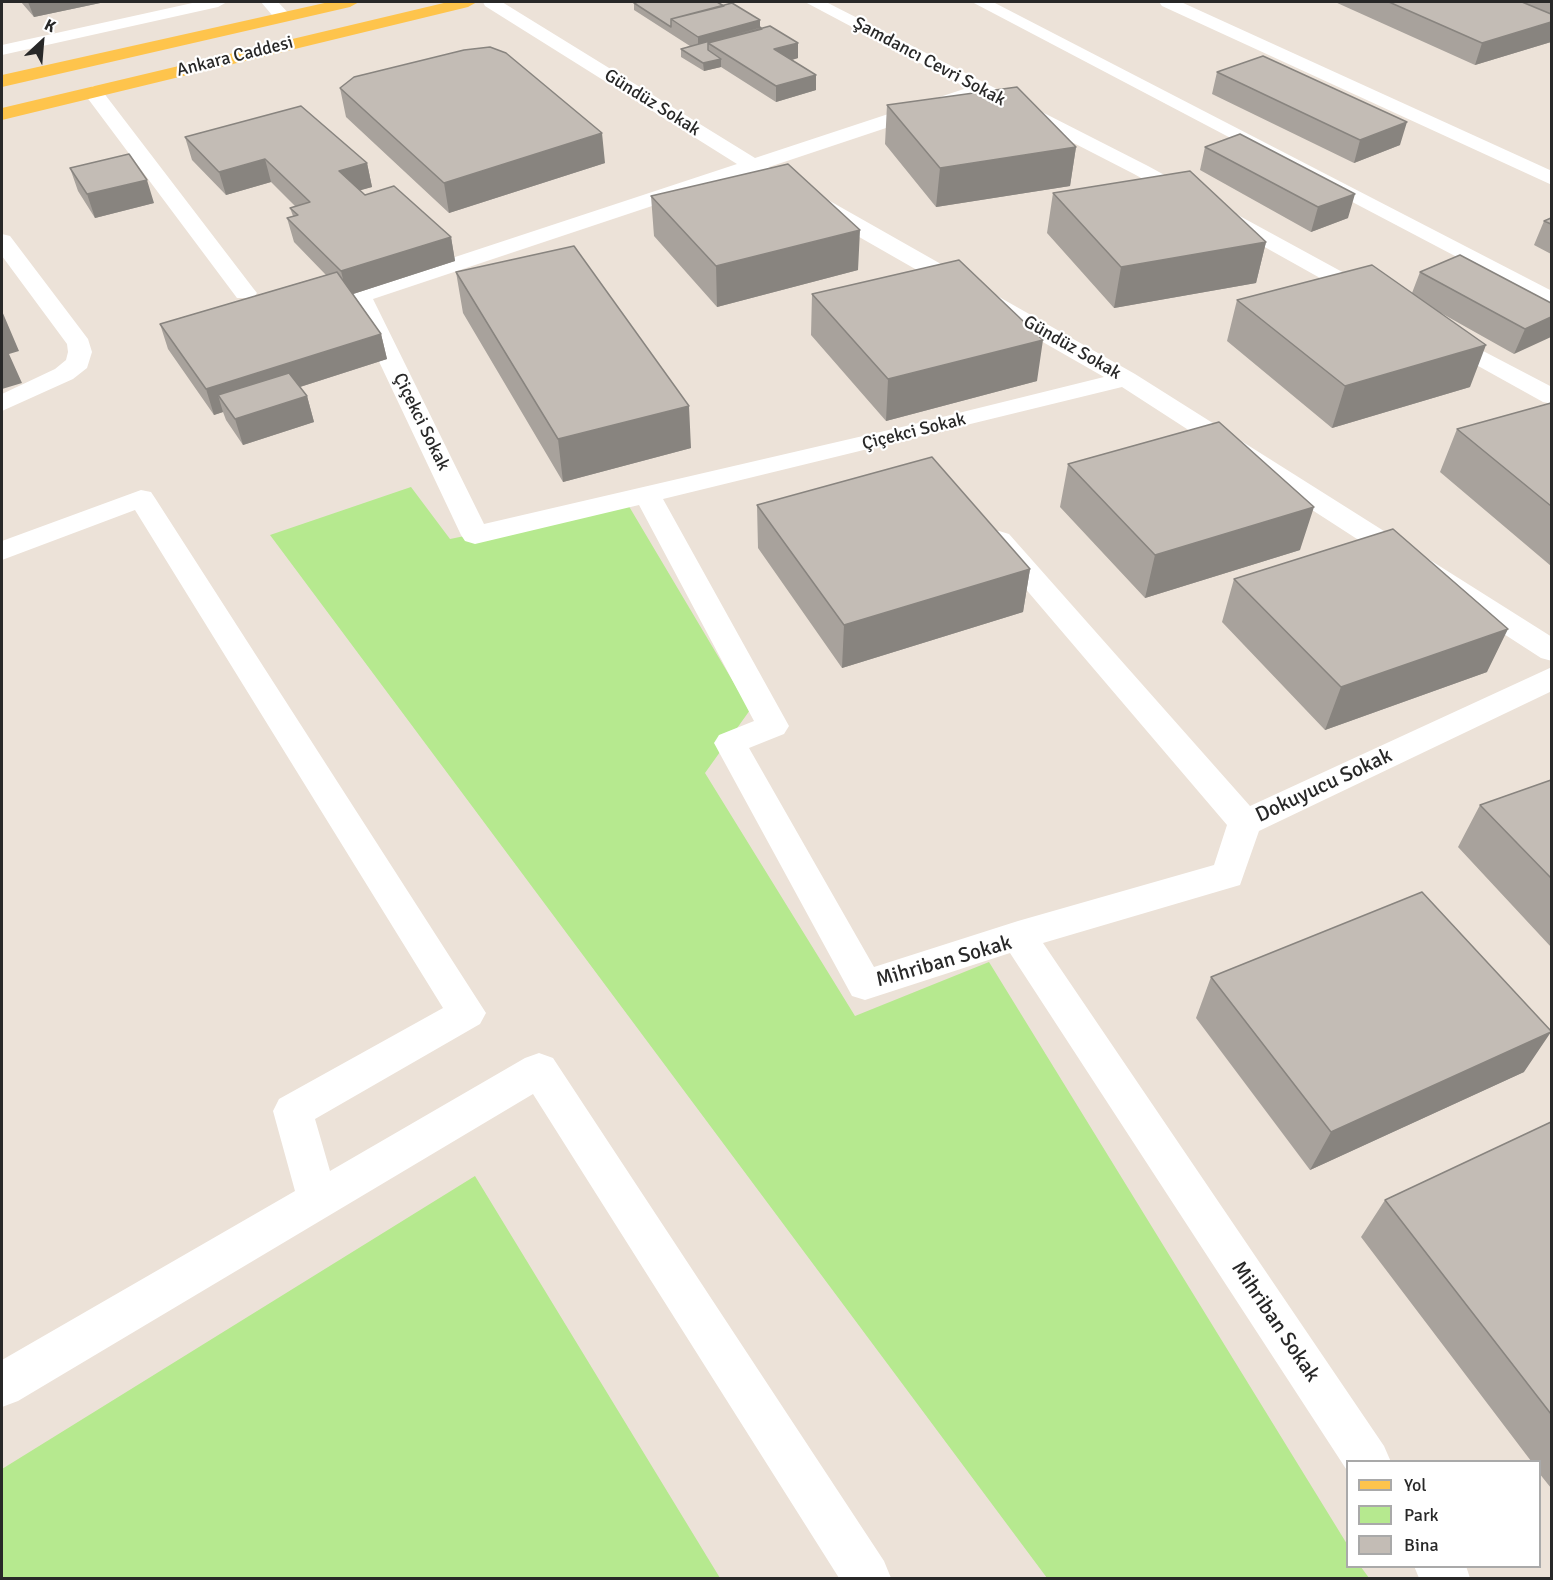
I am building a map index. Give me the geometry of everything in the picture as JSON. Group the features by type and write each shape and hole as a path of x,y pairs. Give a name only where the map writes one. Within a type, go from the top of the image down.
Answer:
{"main road":[{"name":"Ankara Caddesi","path":"2,81 350,2"},
{"name":"Ankara Caddesi","path":"2,114 468,2"}],"street":[{"path":"2,30 8,49 218,2"},
{"path":"269,2 283,17"},
{"name":"Gündüz Sokak","path":"492,2 755,167 1126,379 1551,651"},
{"name":"Şamdancı Cevri Sokak","path":"814,2 981,90 1142,170 1387,306"},
{"path":"981,2 1551,300"},
{"path":"1168,2 1551,178"},
{"name":"Çiçekci Sokak","path":"981,90 360,297 475,535 646,493 907,434 1126,379"},
{"path":"93,92 245,293"},
{"path":"2,241 80,344 78,363 64,374 2,403"},
{"path":"1428,329 1551,397"},
{"path":"907,434 931,461"},
{"name":"Mihriban Sokak","path":"646,493 773,726 730,743 865,985 1018,936 1367,1460"},
{"path":"2,551 141,498 467,1013 293,1111 318,1200"},
{"path":"978,516 1245,823"},
{"name":"Dokuyucu Sokak","path":"1018,936 1228,875 1245,823 1551,678"},
{"path":"2,1385 539,1070 867,1578"}],"green space":[{"path":"411,487 450,539 627,503 750,710 705,773 855,1016 989,962 1346,1542 1346,1568 1362,1568 1369,1578 1047,1578 270,535"},
{"path":"475,1176 720,1578 2,1578 2,1469"}],"building":[{"path":"717,2 724,6 671,19 671,27 634,3"},
{"path":"1389,2 1522,2 1551,14 1551,22 1482,43"},
{"path":"732,3 760,20 698,37 671,19"},
{"path":"770,26 798,43 774,49 816,75 776,86 708,43"},
{"path":"760,27 762,29 708,43 708,50 721,59 703,63 681,49"},
{"path":"490,47 506,53 602,133 444,183 340,88 354,77 464,50"},
{"path":"1263,56 1407,122 1360,140 1217,72"},
{"path":"1017,87 1076,147 940,168 887,105"},
{"path":"301,106 367,163 339,171 365,195 394,186 451,237 341,271 287,218 298,215 290,208 310,202 265,159 219,172 185,137"},
{"path":"1240,134 1355,194 1318,207 1205,147"},
{"path":"129,154 147,180 87,194 70,168"},
{"path":"788,164 860,230 716,266 651,196"},
{"path":"1190,171 1266,242 1121,267 1053,193"},
{"path":"574,246 689,406 558,439 456,272"},
{"path":"1460,255 1551,303 1551,317 1525,329 1420,272"},
{"path":"959,260 1043,340 888,379 812,294"},
{"path":"1372,265 1486,345 1345,386 1237,300"},
{"path":"337,272 381,334 206,389 160,324"},
{"path":"289,373 307,396 235,419 218,395"},
{"path":"1551,403 1551,506 1457,429"},
{"path":"1219,422 1314,507 1155,555 1068,464"},
{"path":"932,457 1030,569 844,625 757,505"},
{"path":"1393,529 1508,629 1341,687 1234,579"},
{"path":"1551,780 1551,878 1480,805"},
{"path":"1422,892 1551,1032 1331,1132 1211,977"},
{"path":"1551,1122 1551,1414 1385,1200"}]}
